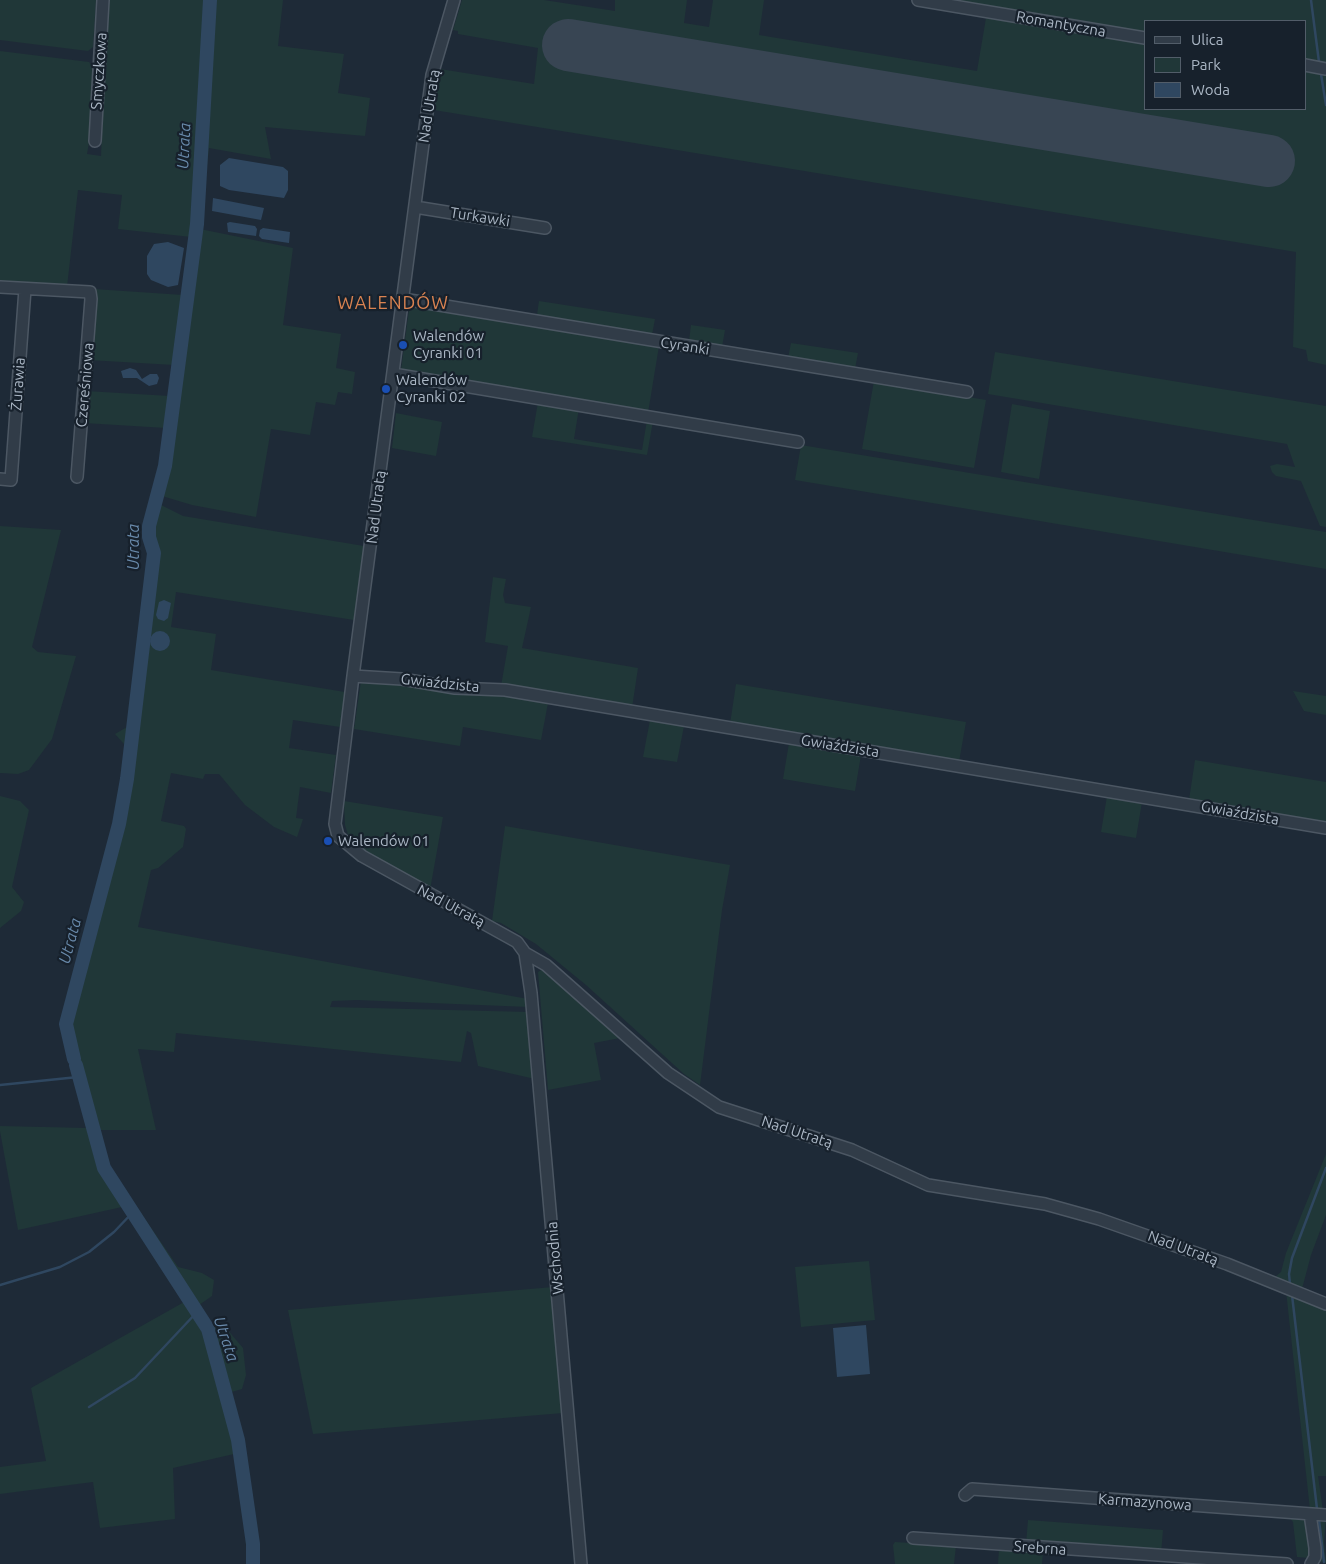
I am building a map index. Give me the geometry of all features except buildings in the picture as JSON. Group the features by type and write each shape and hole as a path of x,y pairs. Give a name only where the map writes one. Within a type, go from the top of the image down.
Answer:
{"street":[{"name":"Smyczkowa","path":"95,141 104,0"},
{"name":"Nad Utratą","path":"454,0 432,75 353,676 335,824 338,836 362,856 517,942 525,953 546,965 668,1072 719,1107 852,1150 928,1185 1045,1204 1099,1219 1227,1264 1326,1304"},
{"name":"Romantyczna","path":"918,0 1144,38"},
{"path":"1306,65 1326,69"},
{"name":"Turkawki","path":"415,207 545,228"},
{"path":"0,287 25,288"},
{"name":"Czereśniowa","path":"25,288 90,292 77,477"},
{"name":"Żurawia","path":"6,479 25,288"},
{"name":"Cyranki","path":"403,299 966,392"},
{"path":"393,374 798,442"},
{"name":"Gwiaździsta","path":"353,676 402,679 456,688 504,690 1326,828"},
{"name":"Wschodnia","path":"525,953 534,1018 581,1564"},
{"name":"Karmazynowa","path":"965,1495 972,1490 1326,1515"},
{"path":"1310,1514 1315,1548 1315,1557 1311,1564"},
{"name":"Srebrna","path":"913,1538 1287,1564"}],"green space":[{"path":"0,0 96,0 93,47 88,51 0,40"},
{"path":"107,0 283,0 278,46 344,54 338,93 370,98 365,136 265,127 271,159 209,148 200,229 293,248 283,325 341,334 336,368 355,372 352,394 338,392 335,405 316,402 310,435 271,429 256,517 192,505 162,496 159,504 183,516 364,546 354,620 176,592 171,627 216,634 211,670 345,692 340,727 293,720 289,748 336,755 331,793 300,787 296,818 303,819 297,837 274,827 245,805 219,774 205,774 203,779 171,773 161,821 184,826 186,829 183,847 158,868 151,870 138,927 528,999 529,1007 357,1000 332,1001 330,1007 529,1012 535,1079 478,1066 471,1033 467,1031 461,1062 176,1033 174,1052 138,1049 156,1130 95,1130 108,1165 178,1267 202,1273 214,1280 212,1296 199,1305 211,1326 226,1328 243,1348 246,1375 242,1389 228,1393 241,1443 256,1564 247,1564 244,1510 234,1454 173,1468 175,1519 100,1528 93,1482 0,1494 0,1467 46,1461 31,1388 186,1301 161,1260 122,1207 18,1230 0,1131 0,1126 86,1128 63,1024 115,823 124,761 124,744 115,734 127,727 150,560 145,531 155,493 166,428 84,423 86,391 170,396 174,365 88,360 94,289 183,295 191,237 118,229 122,195 78,190 67,287 0,283 0,51 89,62 93,67 90,137 87,154 101,156"},
{"path":"462,0 544,0 615,11 615,0 687,0 684,23 709,27 713,0 764,0 759,35 977,71 986,18 1144,43 1144,110 1306,110 1306,68 1326,72 1326,365 1308,361 1306,350 1293,347 1296,252 434,110 440,69 534,84 538,48 458,34 458,31 453,30"},
{"path":"943,0 1326,0 1326,66 1322,62 1306,59 1306,20 1144,20 1144,33"},
{"path":"539,301 655,319 652,335 537,315"},
{"path":"416,307 659,346 648,413 401,370 409,310"},
{"path":"691,325 725,330 722,347 689,341"},
{"path":"791,343 858,353 855,369 788,358"},
{"path":"995,352 1326,406 1326,527 1320,526 1301,481 1276,476 1272,472 1270,466 1277,464 1295,467 1287,444 988,394"},
{"path":"874,381 986,400 974,468 862,449"},
{"path":"538,402 579,408 574,439 642,450 647,420 653,421 647,455 532,437"},
{"path":"1012,404 1050,411 1039,479 1001,472"},
{"path":"396,413 442,422 436,456 392,448"},
{"path":"801,445 1326,532 1326,569 795,480"},
{"path":"0,526 61,530 32,647 38,652 76,656 52,739 29,770 18,774 0,773"},
{"path":"493,577 506,579 503,595 505,603 531,607 522,648 638,668 632,708 501,686 508,646 485,642"},
{"path":"380,680 513,696 548,703 541,740 463,727 460,746 354,729 361,681"},
{"path":"736,684 966,722 959,762 730,724"},
{"path":"1293,691 1326,696 1326,715 1304,711"},
{"path":"650,720 684,726 677,762 643,757"},
{"path":"789,743 861,755 855,791 783,779"},
{"path":"1195,760 1326,782 1326,823 1189,800"},
{"path":"0,796 20,801 29,810 12,887 24,902 21,911 0,928"},
{"path":"1107,796 1142,802 1136,838 1101,832"},
{"path":"344,801 443,817 430,890 350,841 345,825"},
{"path":"505,826 730,865 722,910 700,1085 684,1074 586,985 536,944 501,923 492,921"},
{"path":"543,969 620,1038 594,1043 601,1080 548,1090 538,972"},
{"path":"1326,1154 1326,1215 1311,1255 1302,1289 1275,1277 1281,1272 1286,1253"},
{"path":"869,1261 875,1320 801,1327 795,1267"},
{"path":"553,1287 563,1413 313,1434 288,1310"},
{"path":"1286,1291 1326,1308 1326,1476 1318,1476 1323,1511 1310,1510"},
{"path":"1288,1516 1306,1519 1311,1555 1309,1558 1297,1557 1293,1522"},
{"path":"1316,1519 1326,1519 1324,1542 1326,1563 1319,1561"},
{"path":"1028,1520 1163,1530 1161,1554 1026,1544"},
{"path":"895,1542 956,1546 954,1564 895,1564 893,1545"},
{"path":"999,1549 1043,1552 1042,1564 998,1564"}],"water":[{"path":"229,158 283,167 288,171 288,190 284,198 229,190 220,186 220,165"},
{"path":"213,198 264,208 261,220 212,211"},
{"path":"227,223 255,226 257,229 256,236 228,232"},
{"path":"263,228 290,232 289,243 262,239 259,236 260,230"},
{"path":"168,242 184,248 178,285 168,287 151,280 147,274 147,256 154,244"},
{"path":"130,368 136,370 142,379 150,374 157,374 159,378 157,384 149,386 137,378 123,378 121,371"},
{"path":"164,600 171,603 168,618 164,621 158,619 156,615 159,602"},
{"path":"160,631 167,634 170,641 167,648 160,651 153,648 150,641 153,634"},
{"path":"866,1325 870,1374 837,1377 833,1328"}],"waterway":[{"name":"Utrata","path":"74,1059 66,1024 119,824 127,779 154,553 149,537 149,526 165,466 197,224 210,0"},
{"path":"1311,0 1319,62"},
{"path":"1321,74 1326,105"},
{"name":"Utrata","path":"76,1065 104,1168 208,1329 238,1440 253,1544 253,1564"},
{"path":"0,1085 78,1077"},
{"path":"1290,1284 1289,1274 1292,1258 1326,1168"},
{"path":"0,1285 60,1267 89,1252 114,1232 134,1211"},
{"path":"1292,1295 1317,1509"},
{"path":"89,1407 135,1378 197,1312"},
{"path":"1319,1520 1324,1562"}],"runway":[{"path":"568,45 1269,161"}],"place":[{"name":"Walendów Cyranki 01","path":"403,345"},
{"name":"Walendów Cyranki 02","path":"386,389"},
{"name":"Walendów 01","path":"328,841"}],"district":[{"name":"WALENDÓW","path":"393,303"}]}
